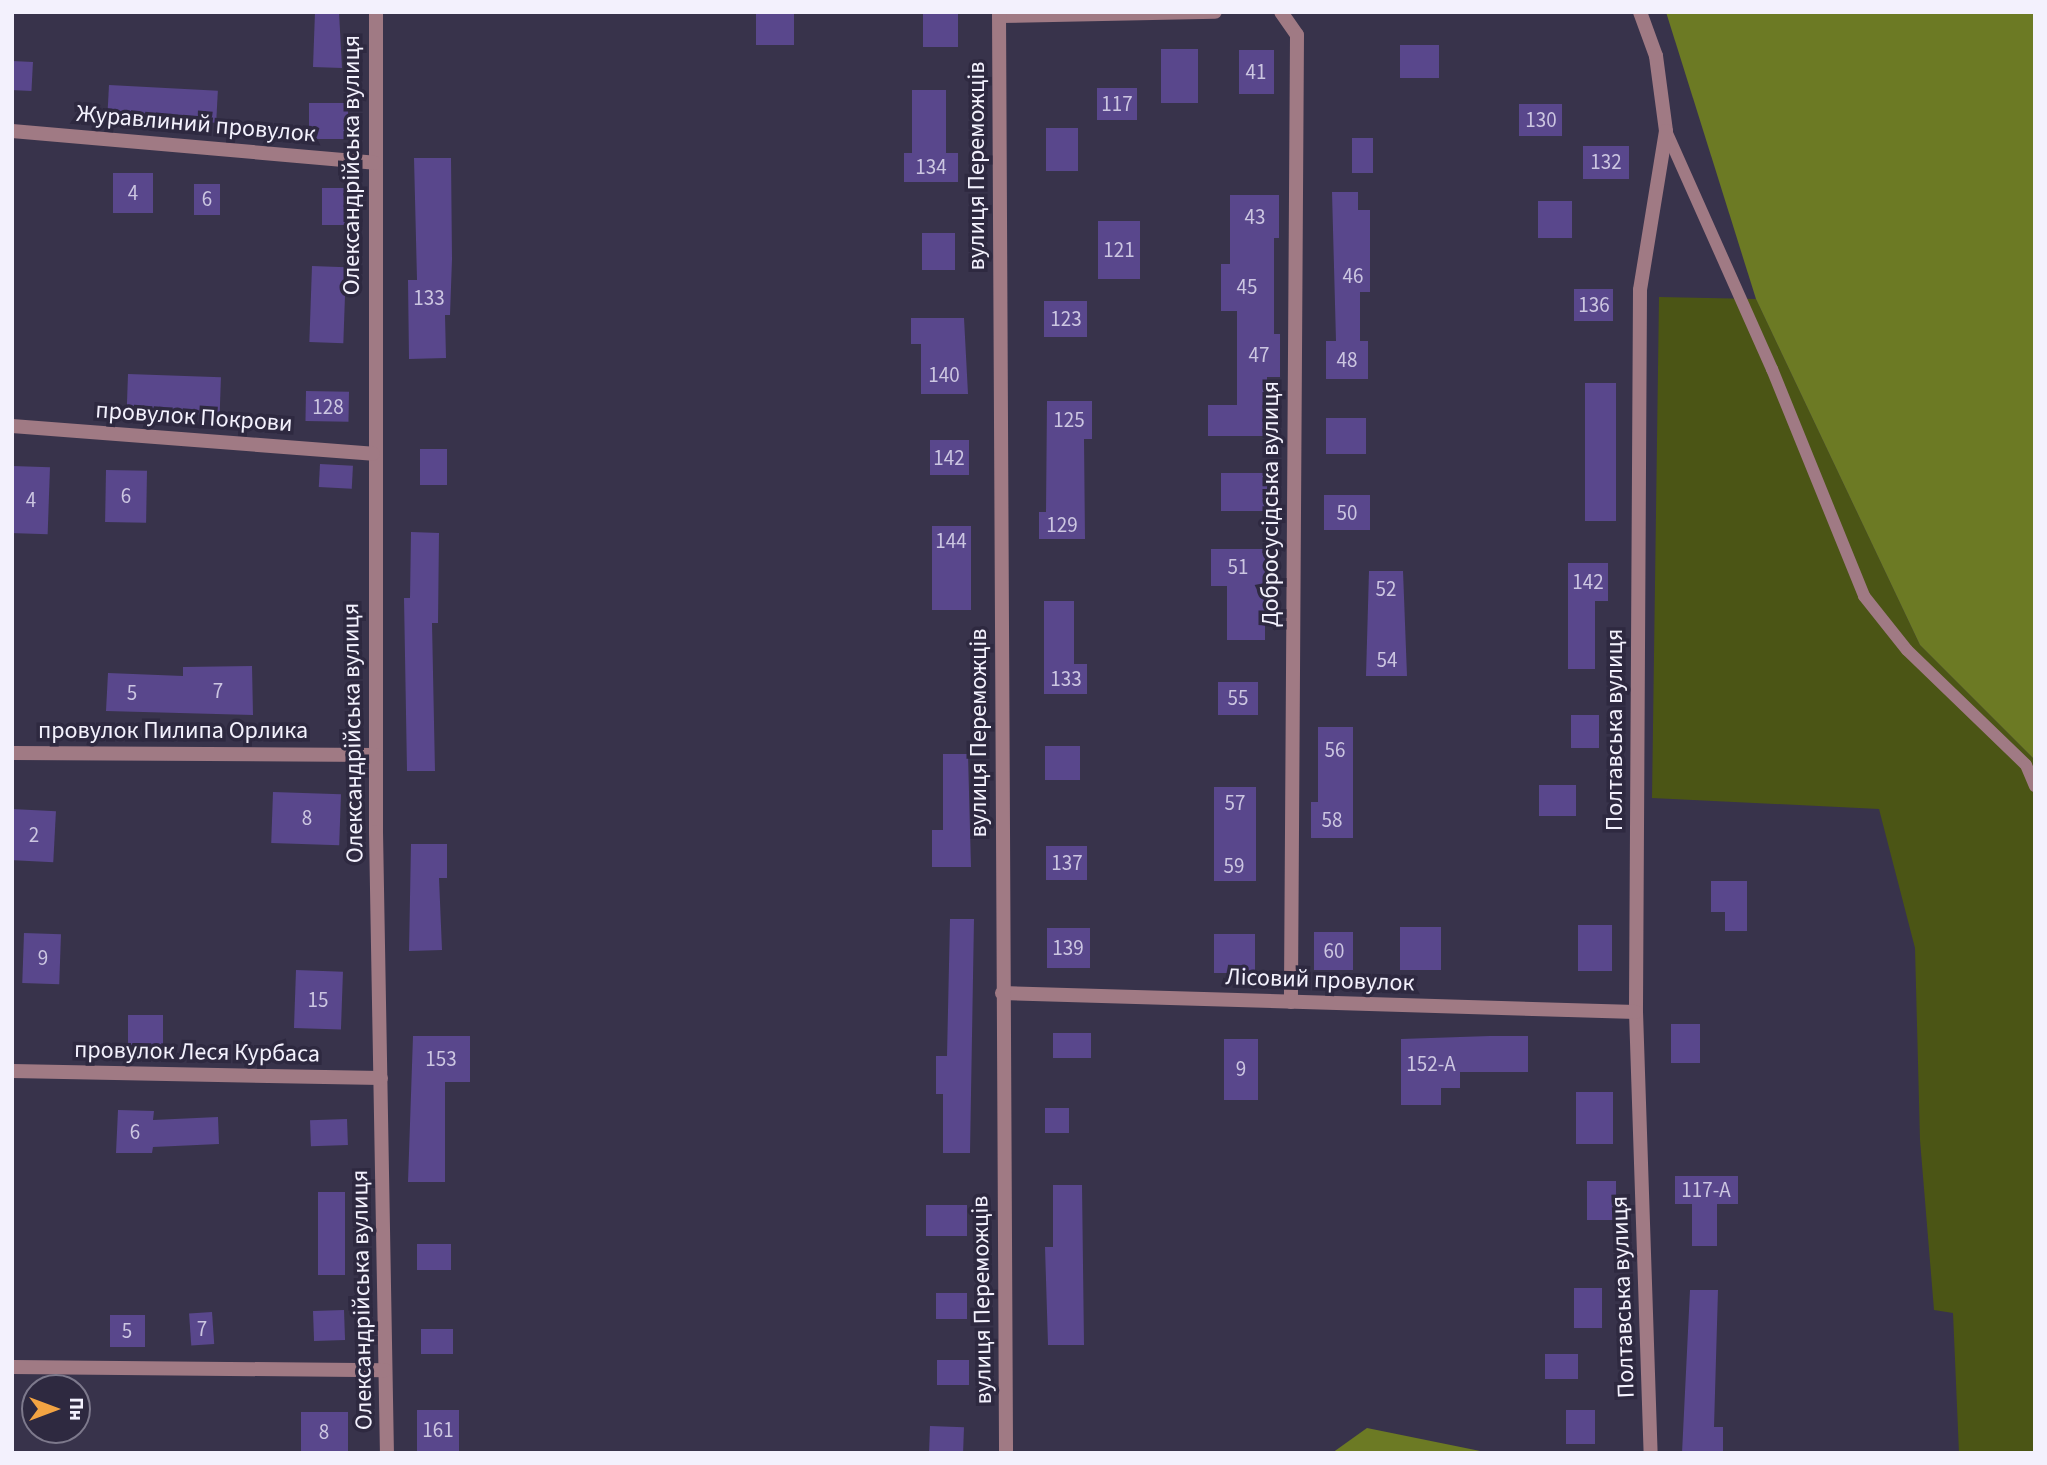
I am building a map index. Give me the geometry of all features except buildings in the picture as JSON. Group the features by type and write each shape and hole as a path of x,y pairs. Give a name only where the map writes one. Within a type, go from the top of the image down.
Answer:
{"street":[{"name":"Олександрійська вулиця","path":"376,12 373,453 387,1453"},
{"path":"999,14 1215,12"},
{"name":"Добросусідська вулиця","path":"1281,12 1297,35 1291,1002"},
{"name":"Полтавська вулиця","path":"1640,12 1656,57 1666,131 1640,290 1636,1012 1651,1453"},
{"name":"вулиця Переможців","path":"999,14 1006,1453"},
{"name":"Журавлиний провулок","path":"12,131 375,163"},
{"name":"провулок Покрови","path":"12,426 373,453"},
{"name":"провулок Пилипа Орлика","path":"12,754 376,755"},
{"name":"Лісовий провулок","path":"1002,993 1636,1012"},
{"name":"провулок Леся Курбаса","path":"12,1071 381,1078"},
{"path":"12,1367 385,1370"}],"lane":[{"path":"1666,131 1772,369 1864,596 1907,650 2026,765 2035,786"}],"green space":[{"path":"1666,12 2035,12 2035,760 1920,645 1756,299"},
{"path":"1659,297 1756,299 1920,645 2035,760 2035,1453 1959,1453 1953,1313 1934,1310 1920,1140 1915,948 1879,809 1652,798"},
{"path":"1367,1428 1490,1453 1332,1453"}]}
